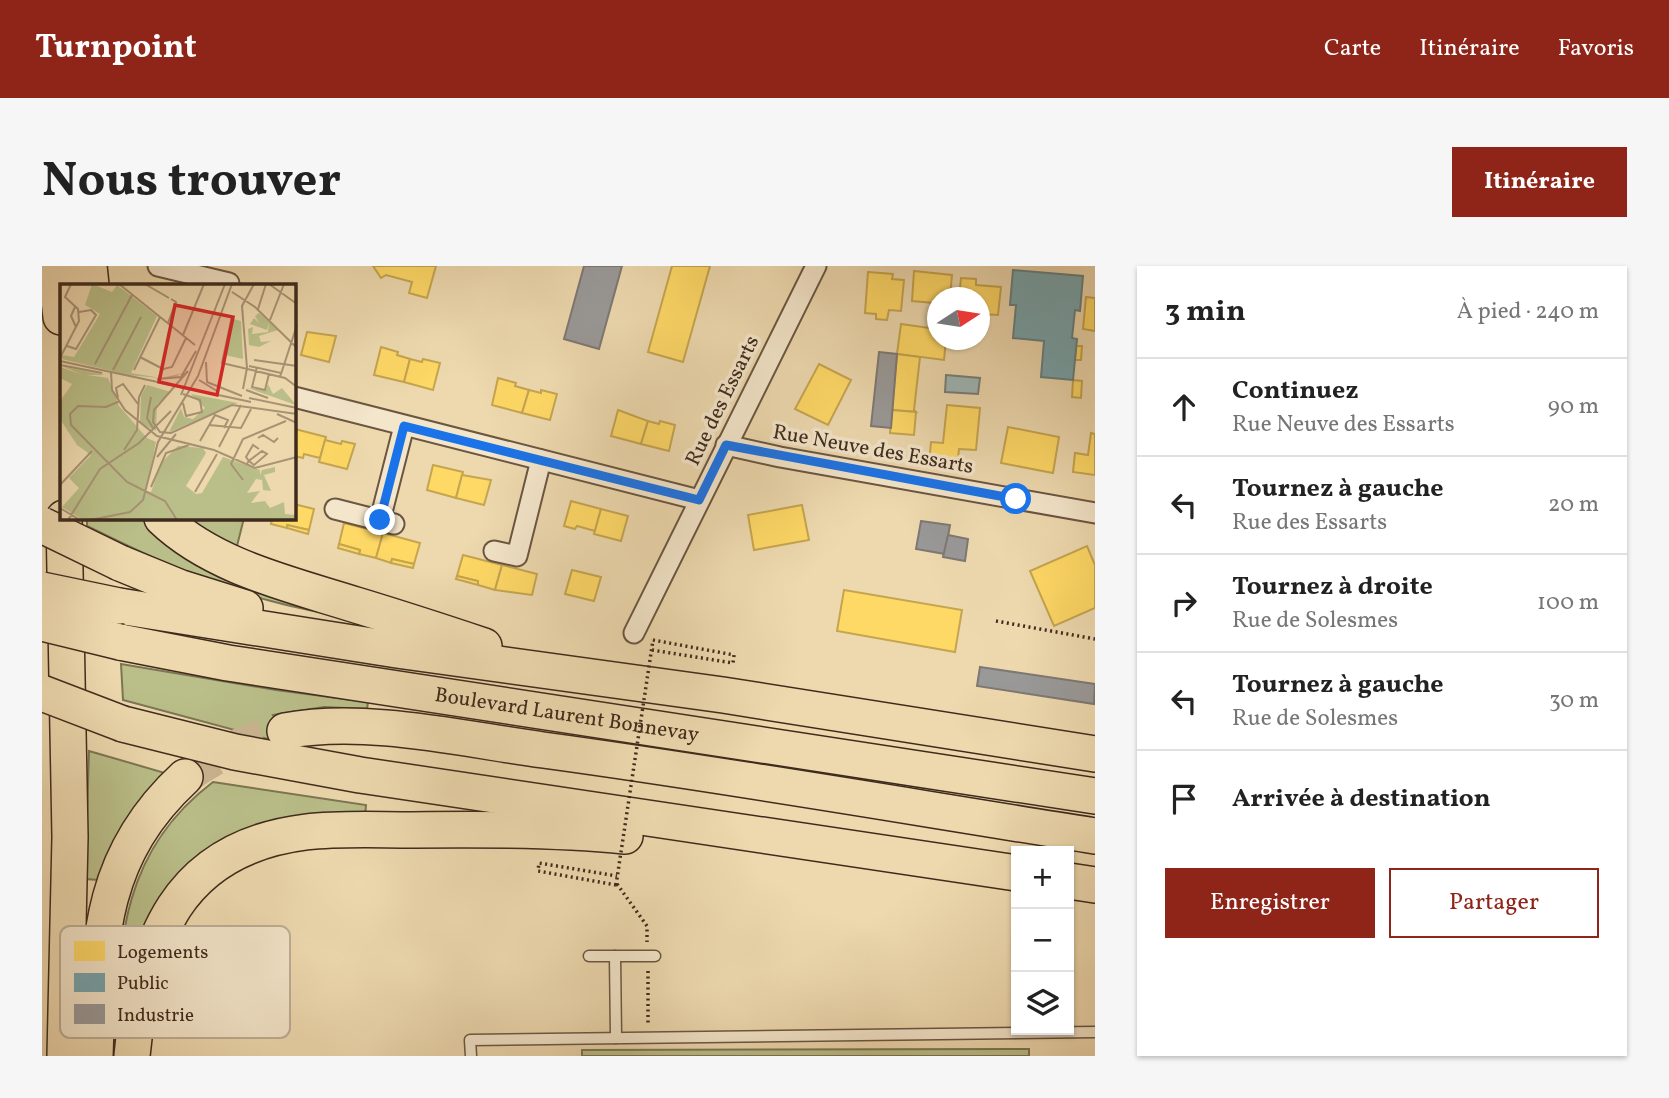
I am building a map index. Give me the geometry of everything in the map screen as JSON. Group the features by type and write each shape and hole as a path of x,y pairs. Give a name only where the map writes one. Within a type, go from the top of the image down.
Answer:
{"highway":[{"path":"55,266 60,308"},
{"path":"89,266 91,284"},
{"path":"64,520 70,837 68,926"},
{"path":"164,520 178,534 212,554 255,572 428,626 557,671"},
{"path":"42,525 120,564 181,588 290,621 557,671"},
{"path":"42,590 119,606 397,650 557,671 1095,754"},
{"name":"Boulevard Laurent Bonnevay","path":"42,624 228,663 1095,796"},
{"path":"42,693 122,729"},
{"path":"42,709 122,729 360,775 1011,872"},
{"path":"285,731 317,726 407,731 1095,836"},
{"path":"104,926 114,881 127,850 143,822 185,777"},
{"path":"162,926 178,899 196,879 223,860 245,847 306,832 441,830 596,833 717,842 817,844"},
{"path":"1074,882 1095,885"},
{"path":"65,1038 65,1056"},
{"path":"95,1056 96,1038"},
{"path":"132,1056 134,1038"}],"street":[{"path":"158,266 231,278"},
{"name":"Rue des Essarts","path":"634,633 816,266"},
{"path":"296,398 699,500"},
{"path":"335,509 387,522 404,426"},
{"name":"Rue Neuve des Essarts","path":"726,445 1095,513"},
{"path":"494,551 517,556 541,460"}],"lane":[{"path":"589,956 655,956"},
{"path":"615,956 616,1038"},
{"path":"471,1056 470,1040 1095,1031"}],"path":[{"path":"996,621 1095,639"},
{"path":"617,876 539,863 538,870 616,885 653,640 734,655 733,663 652,650"}],"green space":[{"path":"87,520 153,520 360,620 282,604 223,586 154,558 87,526"},
{"path":"187,520 244,520 236,550"},
{"path":"121,664 276,690 368,702 367,709 324,707 273,715 293,743 290,745 123,700"},
{"path":"89,751 165,773 99,880 85,879"},
{"path":"213,782 366,805 365,817 216,853 183,926 125,926 141,872 158,840 182,810"},
{"path":"115,1038 131,1038 123,1056 114,1056"},
{"path":"1029,1049 1029,1056 582,1056 582,1050"}],"water":[{"path":"946,375 980,378 978,394 945,392"}],"building: Logements":[{"path":"373,266 436,266 427,298 409,293 412,282 386,275 381,278"},
{"path":"672,266 710,266 683,362 648,352"},
{"path":"914,271 952,275 951,287 927,287 927,302 912,301"},
{"path":"868,272 893,274 892,279 904,280 901,311 889,310 887,320 876,319 876,314 865,313"},
{"path":"961,278 976,279 976,285 1001,287 998,315 990,315 990,287 960,287"},
{"path":"1086,297 1095,298 1095,331 1083,329"},
{"path":"901,324 927,328 927,350 945,350 944,360 897,354"},
{"path":"307,332 336,336 329,362 301,355"},
{"path":"1076,346 1082,346 1081,360 1075,360"},
{"path":"381,347 410,359 404,382 374,375"},
{"path":"897,354 920,357 914,410 916,412 892,410"},
{"path":"410,359 440,363 433,390 404,382"},
{"path":"819,364 851,380 828,425 795,409"},
{"path":"498,378 529,390 522,413 492,405"},
{"path":"1073,380 1082,381 1081,398 1072,397"},
{"path":"529,390 557,394 550,420 522,413"},
{"path":"947,405 980,408 976,450 959,449 957,468 929,463 931,442 943,443"},
{"path":"618,410 648,421 641,444 611,436"},
{"path":"892,410 916,412 914,435 890,433"},
{"path":"648,421 675,425 669,451 641,444"},
{"path":"1008,427 1059,437 1053,473 1001,463"},
{"path":"296,429 326,437 320,458 304,454 303,458 296,456"},
{"path":"1091,433 1095,434 1095,475 1073,472 1075,453 1088,455"},
{"path":"325,440 355,444 347,469 319,462"},
{"path":"433,465 463,472 456,498 427,490"},
{"path":"462,475 491,480 484,505 456,498"},
{"path":"571,501 601,509 595,531 564,526"},
{"path":"296,504 314,509 309,530 271,524 272,520 296,520"},
{"path":"802,505 809,540 754,550 748,515"},
{"path":"601,509 628,516 621,541 594,534"},
{"path":"344,523 383,533 376,558 359,554 360,550 339,544"},
{"path":"287,525 309,530 308,534 287,528"},
{"path":"383,533 420,543 414,564 392,559 391,563 376,558"},
{"path":"339,544 360,550 359,554 338,548"},
{"path":"1087,546 1095,565 1095,608 1054,626 1030,571"},
{"path":"463,555 502,565 495,590 478,585 478,581 457,576"},
{"path":"392,559 414,564 413,568 391,563"},
{"path":"502,565 537,574 532,595 495,590"},
{"path":"572,570 601,577 594,601 565,594"},
{"path":"457,576 478,581 478,585 456,579"},
{"path":"844,590 962,610 955,652 837,631"}],"building: Public":[{"path":"1013,270 1083,276 1080,311 1075,310 1072,338 1077,339 1073,380 1041,377 1044,341 1013,338 1016,305 1010,305"}],"building: Industrie":[{"path":"584,266 622,266 599,349 564,339"},
{"path":"879,352 897,354 891,428 871,426"},
{"path":"921,521 950,525 945,554 916,549"},
{"path":"948,535 968,539 965,561 943,557"},
{"path":"980,667 1095,684 1094,704 977,686"}],"tunnel":[{"path":"185,777 232,749 285,731"}],"route":[{"path":"380,520 404,426 699,500 726,445 1016,499"}]}
